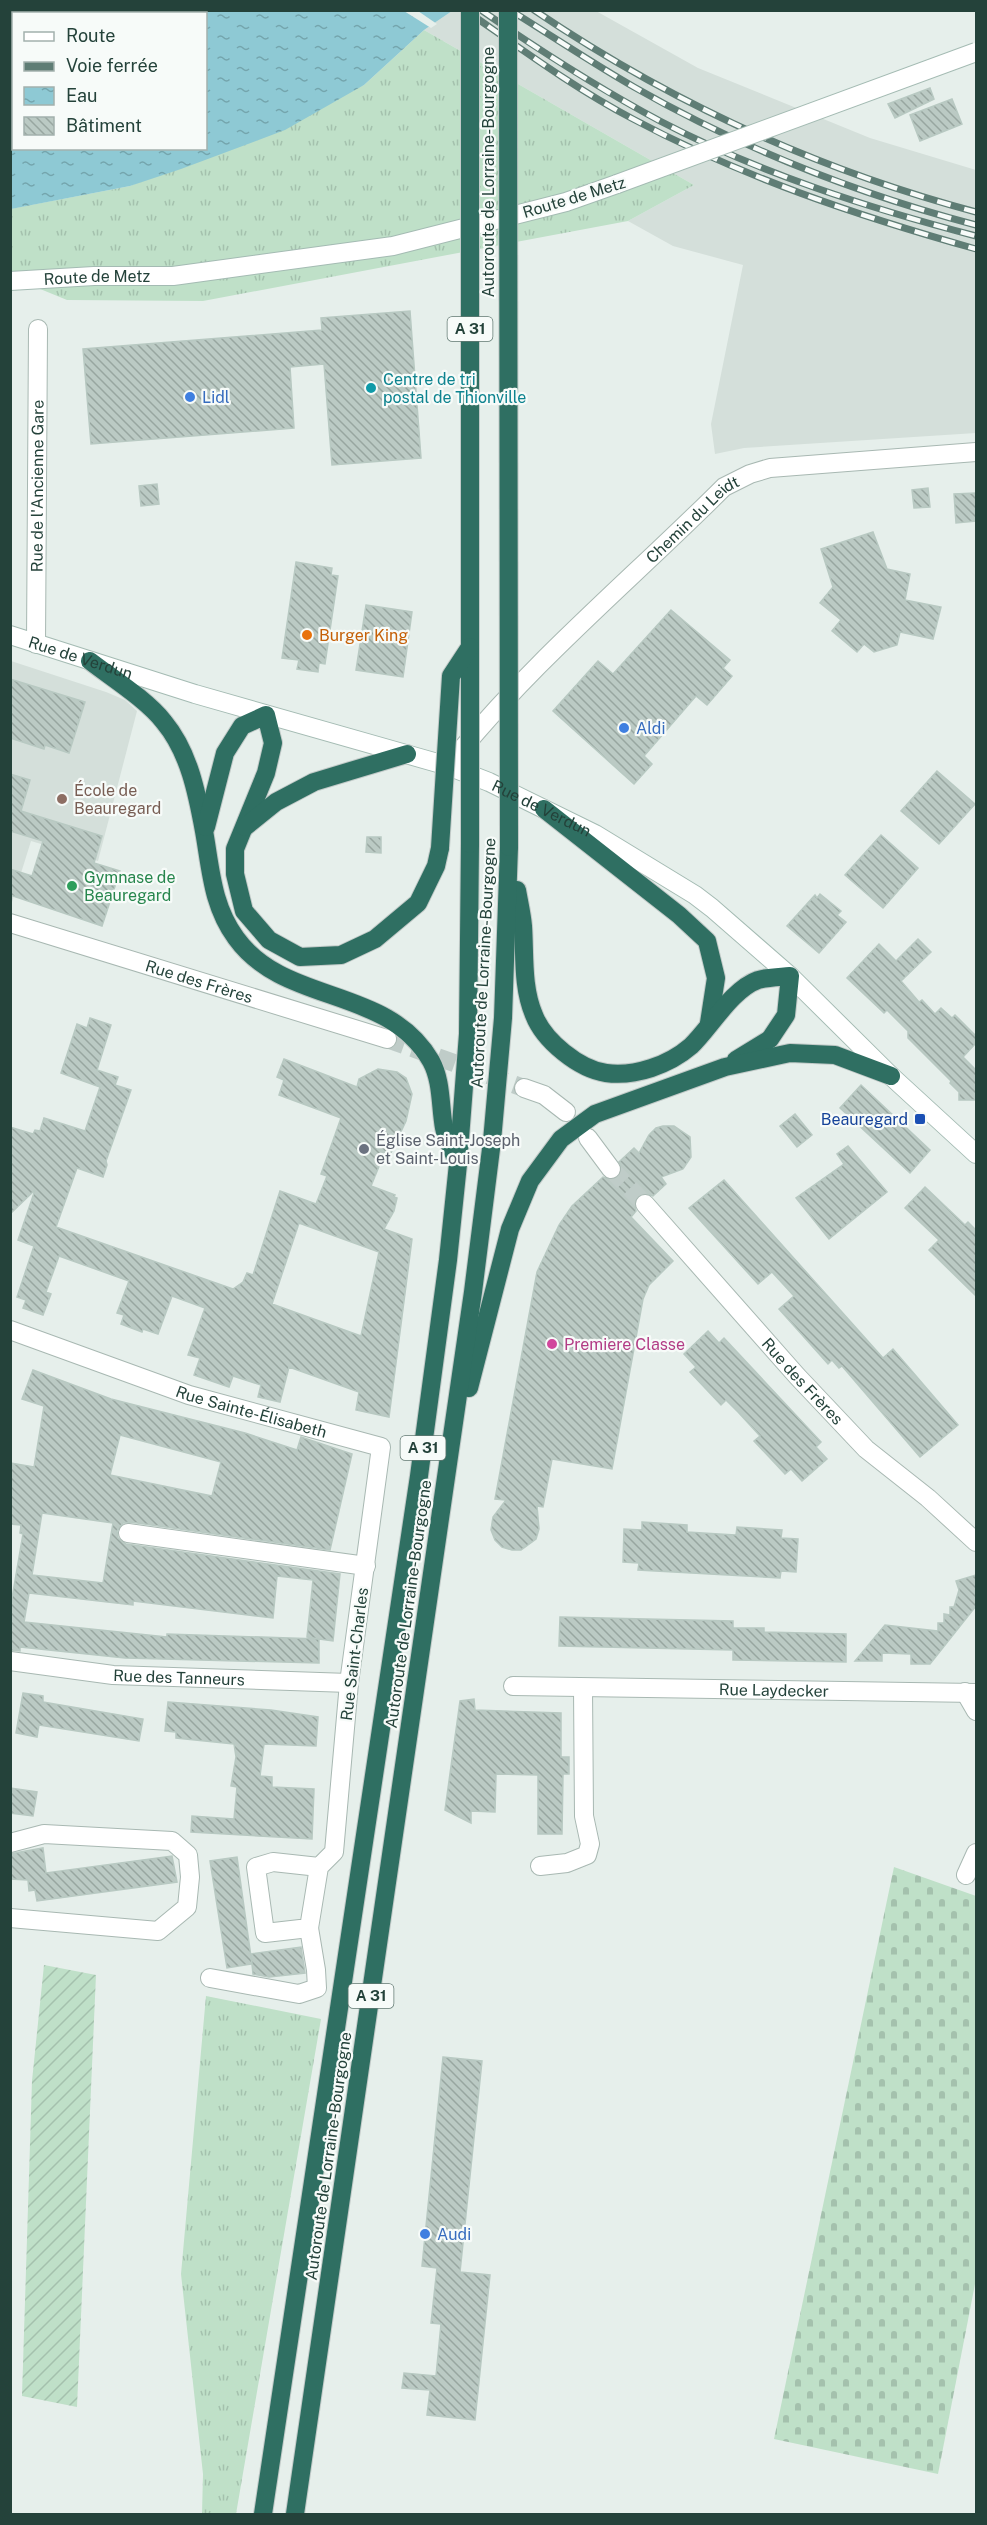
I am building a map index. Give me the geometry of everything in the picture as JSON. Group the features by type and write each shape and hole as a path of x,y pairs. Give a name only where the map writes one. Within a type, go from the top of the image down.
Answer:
{"highway":[{"name":"Autoroute de Lorraine-Bourgogne","path":"263,2514 419,1476 458,1164 468,1034 470,844 470,10"},
{"name":"Autoroute de Lorraine-Bourgogne","path":"295,2514 446,1477 492,1141 503,1018 509,847 508,10"},
{"path":"204,832 225,753 242,726 266,715 273,743 267,773 241,830 235,849 235,874 244,911 269,940 300,957 341,955 375,939 418,903 436,866 440,848 451,676 470,647"},
{"path":"90,661 164,722 187,762 204,832 209,875 220,912 236,940 263,967 300,985 376,1011 409,1035 431,1062 440,1094 444,1130 458,1164"},
{"path":"241,830 276,802 314,782 407,754"},
{"path":"544,808 679,915 707,941 716,978 709,1023"},
{"path":"509,847 523,924 525,977 534,1016 548,1037 568,1057 605,1073 637,1071 666,1063 691,1046 709,1023 736,996 758,980 790,976 786,1015 770,1039 725,1067"},
{"path":"446,1477 510,1229 530,1181 561,1139 595,1114 725,1067 790,1053 835,1055 891,1076"}],"street":[{"name":"Route de Metz","path":"10,281 94,276 173,276 393,246 566,202 976,51"},
{"name":"Rue de l'Ancienne Gare","path":"36,644 38,329"},
{"name":"Chemin du Leidt","path":"448,766 477,729 724,487 750,474 770,468 976,452"},
{"name":"Rue de Verdun","path":"10,635 266,715 448,766 544,808 595,834 695,895 790,976 891,1076 976,1154"},
{"path":"474,776 477,729"},
{"name":"Rue des Frères","path":"10,923 387,1039"},
{"path":"524,1088 544,1095 566,1112"},
{"path":"588,1138 611,1169"},
{"name":"Rue des Frères","path":"645,1204 797,1376 866,1449 928,1498 976,1542"},
{"name":"Rue Sainte-Élisabeth","path":"10,1330 189,1395 381,1448 366,1566"},
{"name":"Rue Saint-Charles","path":"128,1533 366,1566 349,1683 334,1852 319,1867 309,1928 316,1970 316,1988 299,1994 210,1978"},
{"name":"Rue des Tanneurs","path":"10,1661 113,1675 349,1683"},
{"name":"Rue Laydecker","path":"513,1686 971,1692 976,1711"},
{"path":"540,1866 578,1861 587,1855 590,1844 584,1816 583,1688"},
{"path":"10,1843 44,1834 172,1841 188,1855 190,1877 187,1907 158,1931 10,1918"},
{"path":"966,1875 976,1853"},
{"path":"309,1928 265,1933 256,1868 273,1862 319,1867"}],"shaded area":[{"path":"452,11 596,11 698,68 870,138 976,170 976,433 744,448 715,454 711,424 743,265 673,246 628,221 694,185 424,30"},
{"name":"École de Beauregard","path":"11,661 106,692 125,700 137,711 98,861 31,841 12,902"}],"green space":[{"path":"424,30 694,185 628,221 203,301 67,300 11,277 10,209 130,186 364,85"},
{"path":"894,1867 976,1896 976,2279 938,2474 774,2439"},
{"path":"44,1965 96,1975 77,2407 22,2396 32,2081"},
{"path":"206,1996 321,2019 236,2514 202,2514 203,2474 181,2274"}],"water":[{"path":"11,10 136,10 132,12 12,12 11,40"},
{"path":"170,10 452,11 424,30 364,85 285,130 130,186 11,209 11,52 12,150 207,150 207,12 165,12"}],"pier":[{"path":"404,11 418,11 437,24 431,28"}],"building":[{"path":"930,88 934,99 895,118 888,104"},
{"path":"952,99 962,124 920,141 910,115"},
{"path":"410,311 421,458 332,465 324,364 290,367 294,428 91,444 83,349 322,330 321,318"},
{"path":"157,484 159,504 141,506 139,486"},
{"path":"928,488 930,507 914,508 912,490"},
{"path":"976,493 976,521 956,523 954,494"},
{"path":"873,532 887,569 910,574 905,600 941,607 933,639 900,632 897,645 874,652 864,644 857,652 832,631 841,620 820,603 833,587 821,549"},
{"name":"Burger King","path":"296,562 332,568 331,575 338,576 325,664 319,663 318,672 297,669 299,660 282,658"},
{"path":"366,605 412,612 403,677 356,670"},
{"path":"671,610 730,660 723,668 732,676 707,705 696,696 644,756 652,764 634,784 553,711 598,661 613,674"},
{"path":"10,679 85,702 69,753 45,745 44,749 10,738"},
{"path":"937,771 975,804 939,844 901,811"},
{"path":"10,774 30,780 21,811 102,836 94,863 120,871 102,926 10,895 10,869 32,876 43,841 10,831"},
{"path":"881,835 918,868 883,908 845,875"},
{"path":"367,837 381,837 381,853 366,852"},
{"path":"820,894 841,911 837,915 846,922 819,953 787,926 815,895 817,898"},
{"path":"918,939 931,952 901,981 919,1002 922,1000 935,1014 941,1008 952,1018 955,1015 976,1036 976,1043 963,1057 976,1070 976,1100 959,1100 959,1092 950,1083 951,1081 908,1038 908,1031 887,1010 884,1013 847,978 879,944 896,961"},
{"path":"90,1018 111,1025 97,1070 118,1077 115,1085 131,1090 106,1161 103,1177 77,1168 56,1227 233,1289 243,1282 247,1273 253,1275 280,1191 316,1204 327,1176 321,1174 341,1118 279,1095 284,1080 277,1077 284,1059 357,1087 359,1079 378,1069 397,1072 406,1078 412,1094 406,1121 387,1161 382,1159 371,1186 395,1195 394,1197 397,1198 394,1211 384,1229 412,1239 389,1417 356,1410 359,1392 289,1367 280,1402 258,1397 261,1385 233,1376 229,1387 194,1375 200,1358 188,1355 205,1308 172,1296 158,1334 143,1329 142,1332 121,1324 124,1315 117,1313 129,1281 59,1256 46,1292 51,1294 43,1315 23,1308 26,1300 17,1297 34,1246 18,1240 35,1190 10,1214 10,1127 33,1134 35,1130 40,1131 44,1118 85,1131 100,1087 61,1073 77,1024 87,1028","holes":["299,1223 379,1252 361,1336 272,1304"]},
{"path":"861,1085 930,1150 910,1173 840,1108"},
{"path":"795,1114 812,1135 797,1147 780,1126"},
{"path":"674,1126 690,1137 691,1157 683,1169 661,1177 666,1184 653,1196 642,1193 634,1201 636,1211 631,1217 673,1261 649,1285 643,1299 612,1469 552,1459 543,1507 537,1506 539,1529 536,1539 521,1550 502,1547 495,1540 491,1530 493,1517 506,1500 495,1499 537,1272 559,1225 572,1206 603,1177 612,1180 618,1178 622,1168 619,1162 634,1148 639,1153 649,1135 656,1128"},
{"path":"848,1146 887,1192 829,1239 796,1198 844,1164 837,1154"},
{"path":"724,1180 883,1358 893,1349 958,1425 920,1457 842,1366 839,1368 832,1360 828,1364 779,1309 794,1296 772,1272 758,1284 689,1208"},
{"path":"925,1187 965,1225 968,1222 976,1230 976,1296 929,1250 939,1240 905,1208"},
{"path":"708,1331 719,1343 724,1338 821,1442 816,1447 827,1459 802,1481 791,1469 785,1474 754,1441 760,1436 738,1412 726,1400 721,1405 690,1372 696,1367 684,1354"},
{"path":"33,1370 111,1399 245,1433 297,1450 301,1437 352,1454 330,1550 130,1522 123,1523 117,1531 118,1538 126,1544 340,1574 333,1641 319,1639 319,1663 125,1658 20,1647 20,1651 10,1650 10,1610 23,1534 20,1533 21,1525 10,1524 10,1463 34,1467 44,1406 22,1399","holes":["120,1435 221,1462 212,1496 110,1475","42,1513 113,1523 103,1583 32,1575","277,1576 313,1580 307,1637 319,1639 167,1634 167,1637 24,1622 29,1593 133,1605 133,1601 273,1618"]},
{"path":"642,1522 687,1525 687,1532 736,1535 737,1527 782,1530 781,1538 798,1539 796,1572 781,1571 780,1578 638,1570 639,1563 623,1562 624,1529 642,1530"},
{"path":"976,1575 976,1606 930,1664 911,1664 911,1654 882,1653 882,1661 855,1661 885,1625 938,1631 938,1623 944,1623 944,1614 950,1615 950,1607 954,1607 959,1590 956,1581"},
{"path":"560,1617 733,1621 733,1628 764,1628 764,1632 846,1634 846,1662 733,1660 733,1650 559,1646"},
{"path":"23,1693 43,1696 43,1702 143,1719 139,1741 39,1725 37,1737 16,1733"},
{"path":"474,1699 475,1710 561,1713 561,1757 569,1757 569,1774 563,1774 562,1834 538,1834 538,1775 496,1774 495,1812 471,1811 471,1823 445,1810 460,1701"},
{"path":"168,1702 271,1710 318,1717 316,1746 264,1744 260,1776 272,1777 272,1787 314,1789 312,1839 191,1832 192,1816 234,1819 237,1787 231,1786 236,1757 234,1744 176,1738 176,1732 165,1731"},
{"path":"10,1788 37,1792 33,1816 10,1813"},
{"path":"43,1848 46,1873 172,1856 177,1882 37,1901 35,1890 29,1891 28,1880 10,1879 10,1854"},
{"path":"237,1857 252,1964 227,1968 210,1861"},
{"path":"301,1947 305,1973 269,1977 253,1974 251,1954"},
{"path":"443,2057 482,2061 460,2272 490,2275 475,2420 427,2415 430,2390 402,2388 404,2373 436,2376 441,2324 431,2323 437,2268 422,2266"}],"tunnel":[{"path":"387,1039 524,1088"},
{"path":"611,1169 645,1204"}],"railway":[{"path":"465,10 590,94 674,140 758,177 844,209 976,249"},
{"path":"481,10 591,82 698,140 815,188 895,214 976,236"},
{"path":"510,10 634,87 716,130 844,184 976,225"},
{"path":"534,10 638,74 747,130 859,176 976,212"}],"place":[{"name":"Centre de tri postal de Thionville","path":"371,388"},
{"name":"Lidl","path":"190,397"},
{"name":"Burger King","path":"307,635"},
{"name":"Aldi","path":"624,728"},
{"name":"École de Beauregard","path":"62,799"},
{"name":"Gymnase de Beauregard","path":"72,886"},
{"name":"Beauregard","path":"920,1119"},
{"name":"Église Saint-Joseph et Saint-Louis","path":"364,1149"},
{"name":"Premiere Classe","path":"552,1344"},
{"name":"Audi","path":"425,2234"}]}
